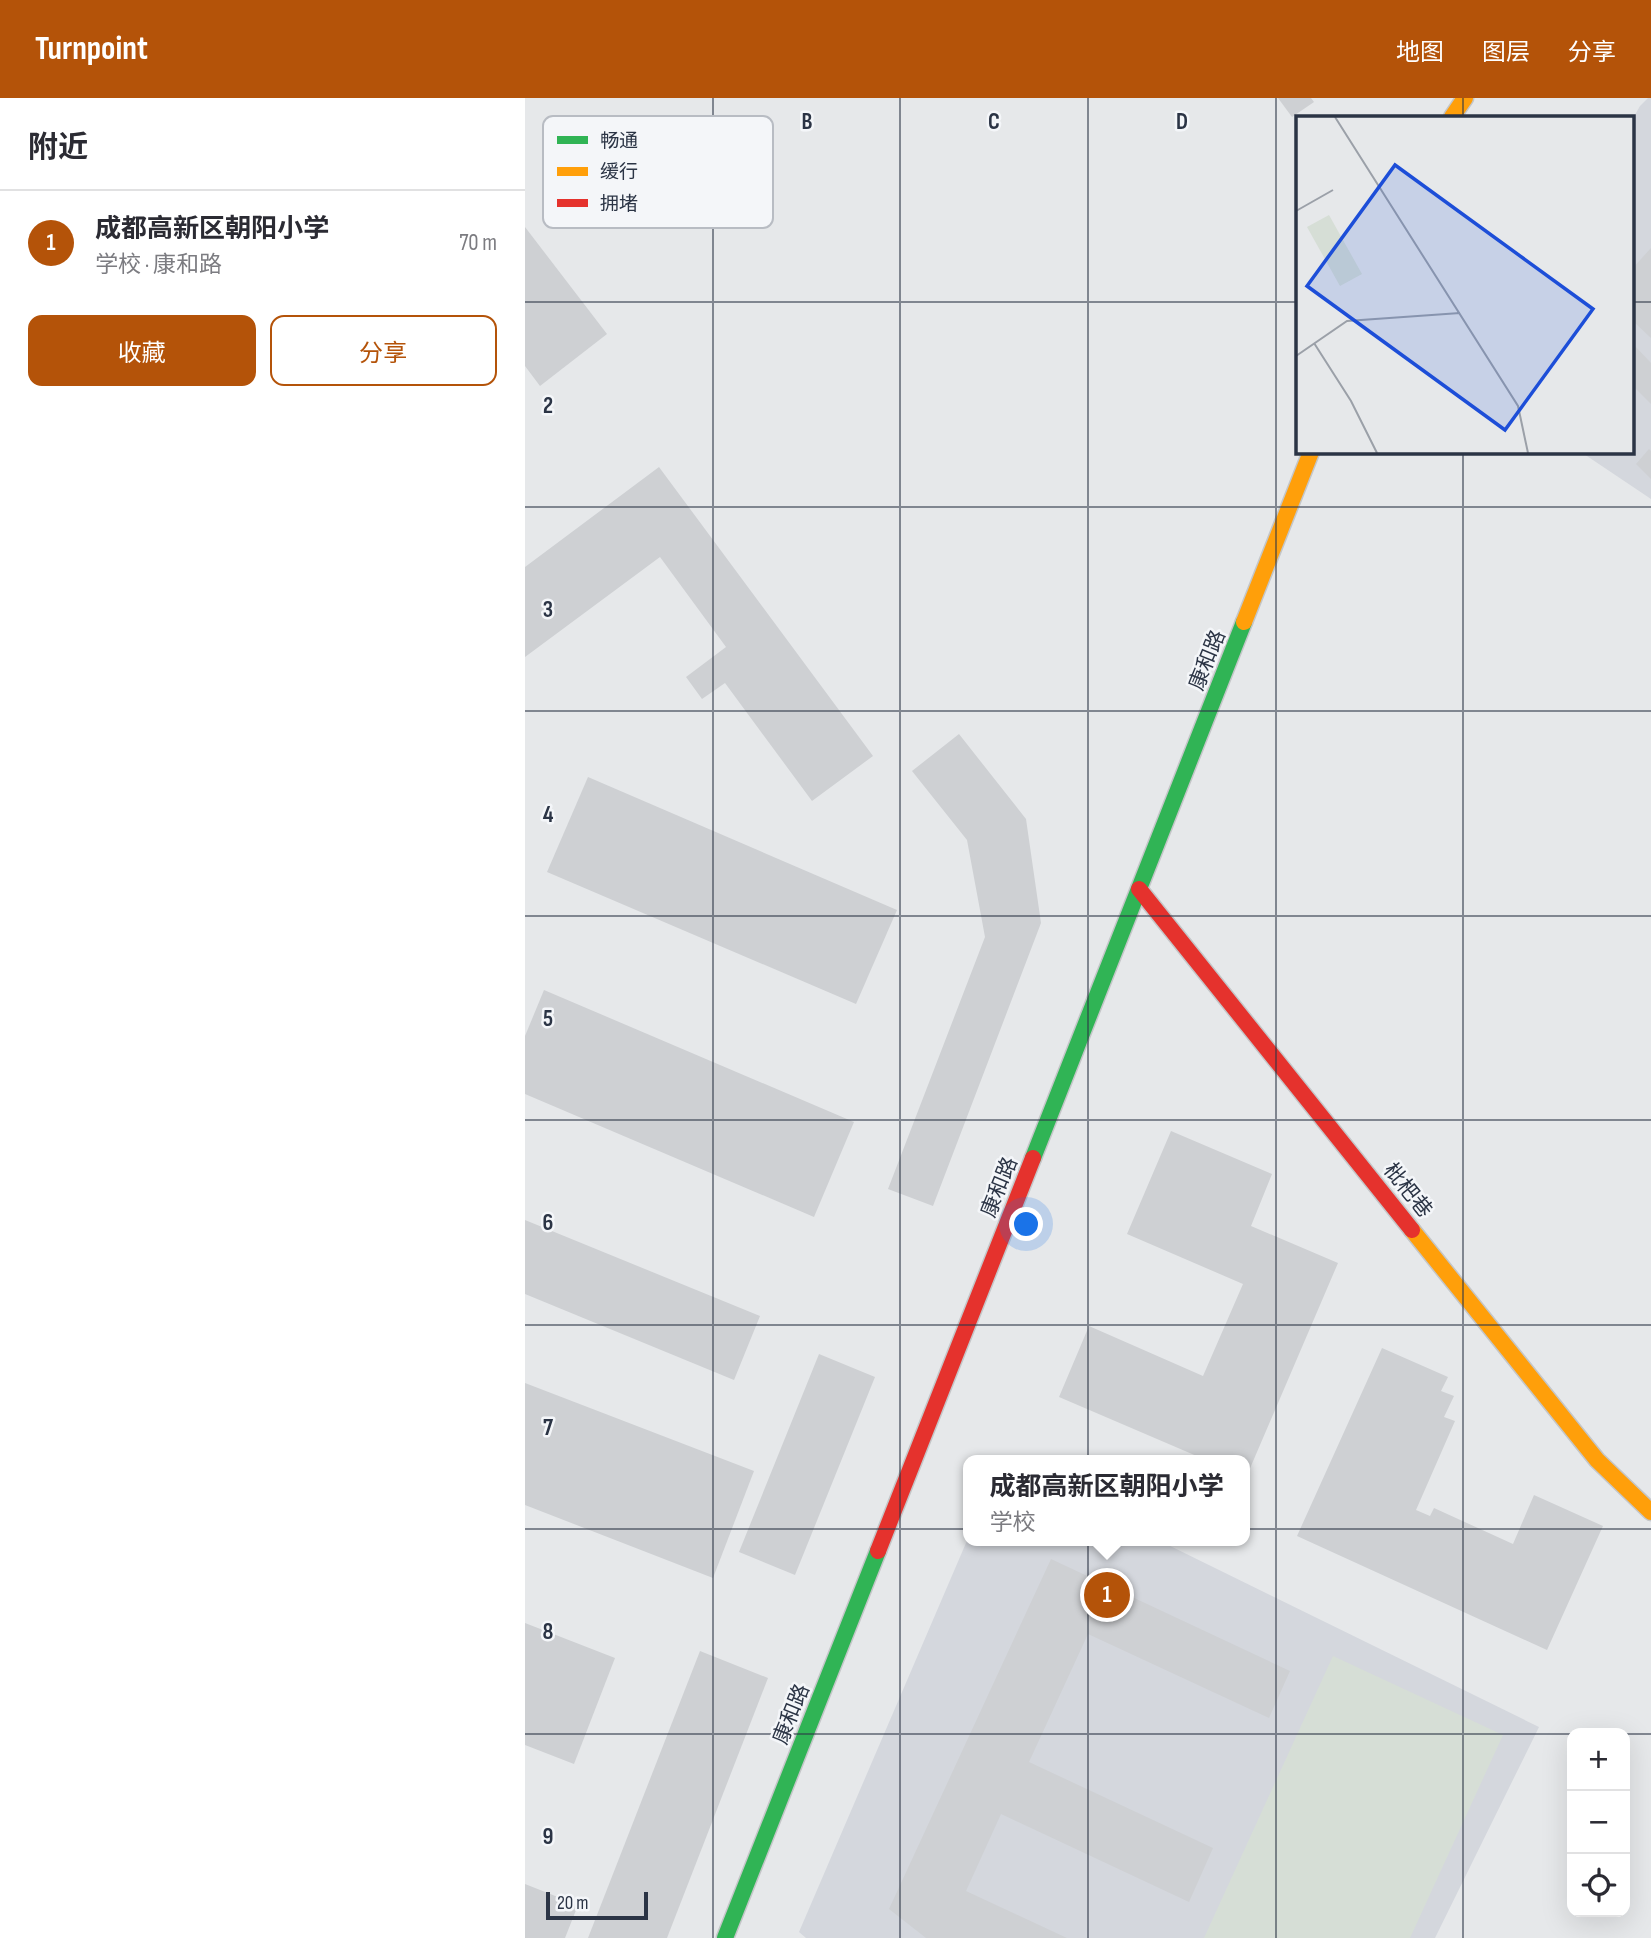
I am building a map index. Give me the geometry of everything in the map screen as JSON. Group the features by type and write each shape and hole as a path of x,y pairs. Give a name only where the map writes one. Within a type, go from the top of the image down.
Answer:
{"street":[{"path":"1453,116 1465,98"},
{"name":"康和路","path":"725,1938 1311,453"},
{"name":"枇杷巷","path":"1139,889 1597,1460 1651,1512"}],"shaded area":[{"path":"1651,98 1651,499 1582,453 1633,453 1633,118 1640,106"},
{"path":"965,1546 1170,1546 1539,1727 1435,1938 806,1938 799,1932"},
{"path":"1333,1656 1503,1735 1410,1938 1204,1938"}],"building":[{"path":"1278,98 1311,98 1314,102 1292,117"},
{"path":"525,227 607,334 540,386 525,366"},
{"path":"1651,248 1651,338 1633,321 1633,268"},
{"path":"1633,344 1651,363 1651,404 1633,386"},
{"path":"1649,449 1651,451 1651,479 1636,464"},
{"path":"659,467 873,756 812,801 725,683 702,699 686,677 726,647 660,557 525,657 525,567"},
{"path":"959,734 1026,819 1041,923 933,1206 888,1189 985,937 967,840 912,771"},
{"path":"588,777 897,910 856,1004 547,872"},
{"path":"544,990 854,1122 814,1217 525,1094 525,1036"},
{"path":"1171,1131 1272,1174 1251,1226 1338,1263 1250,1468 1250,1455 1194,1455 1059,1397 1089,1326 1203,1376 1243,1284 1127,1234"},
{"path":"525,1220 760,1316 734,1380 525,1294"},
{"path":"1382,1348 1448,1377 1441,1391 1454,1396 1444,1417 1455,1421 1416,1510 1430,1516 1434,1508 1513,1544 1534,1495 1603,1526 1547,1650 1297,1536"},
{"path":"819,1354 875,1377 795,1575 739,1552"},
{"path":"525,1383 754,1471 713,1578 525,1505"},
{"path":"1051,1559 1290,1671 1269,1718 1088,1634 1029,1762 1213,1848 1189,1902 1001,1814 966,1891 1067,1938 926,1938 889,1909"},
{"path":"525,1623 615,1658 574,1764 525,1745"},
{"path":"700,1651 768,1678 667,1938 588,1938"},
{"path":"525,1884 578,1905 565,1938 525,1938"}],"traffic: fast":[{"path":"1033,1158 1244,622"},
{"path":"725,1938 878,1551"}],"traffic: slow":[{"path":"1453,116 1465,98"},
{"path":"1244,622 1311,453"},
{"path":"1412,1230 1597,1460 1651,1512"}],"traffic: jam":[{"path":"1139,889 1412,1230"},
{"path":"878,1551 1033,1158"}],"place":[{"name":"成都高新区朝阳小学","path":"1107,1595"}]}
